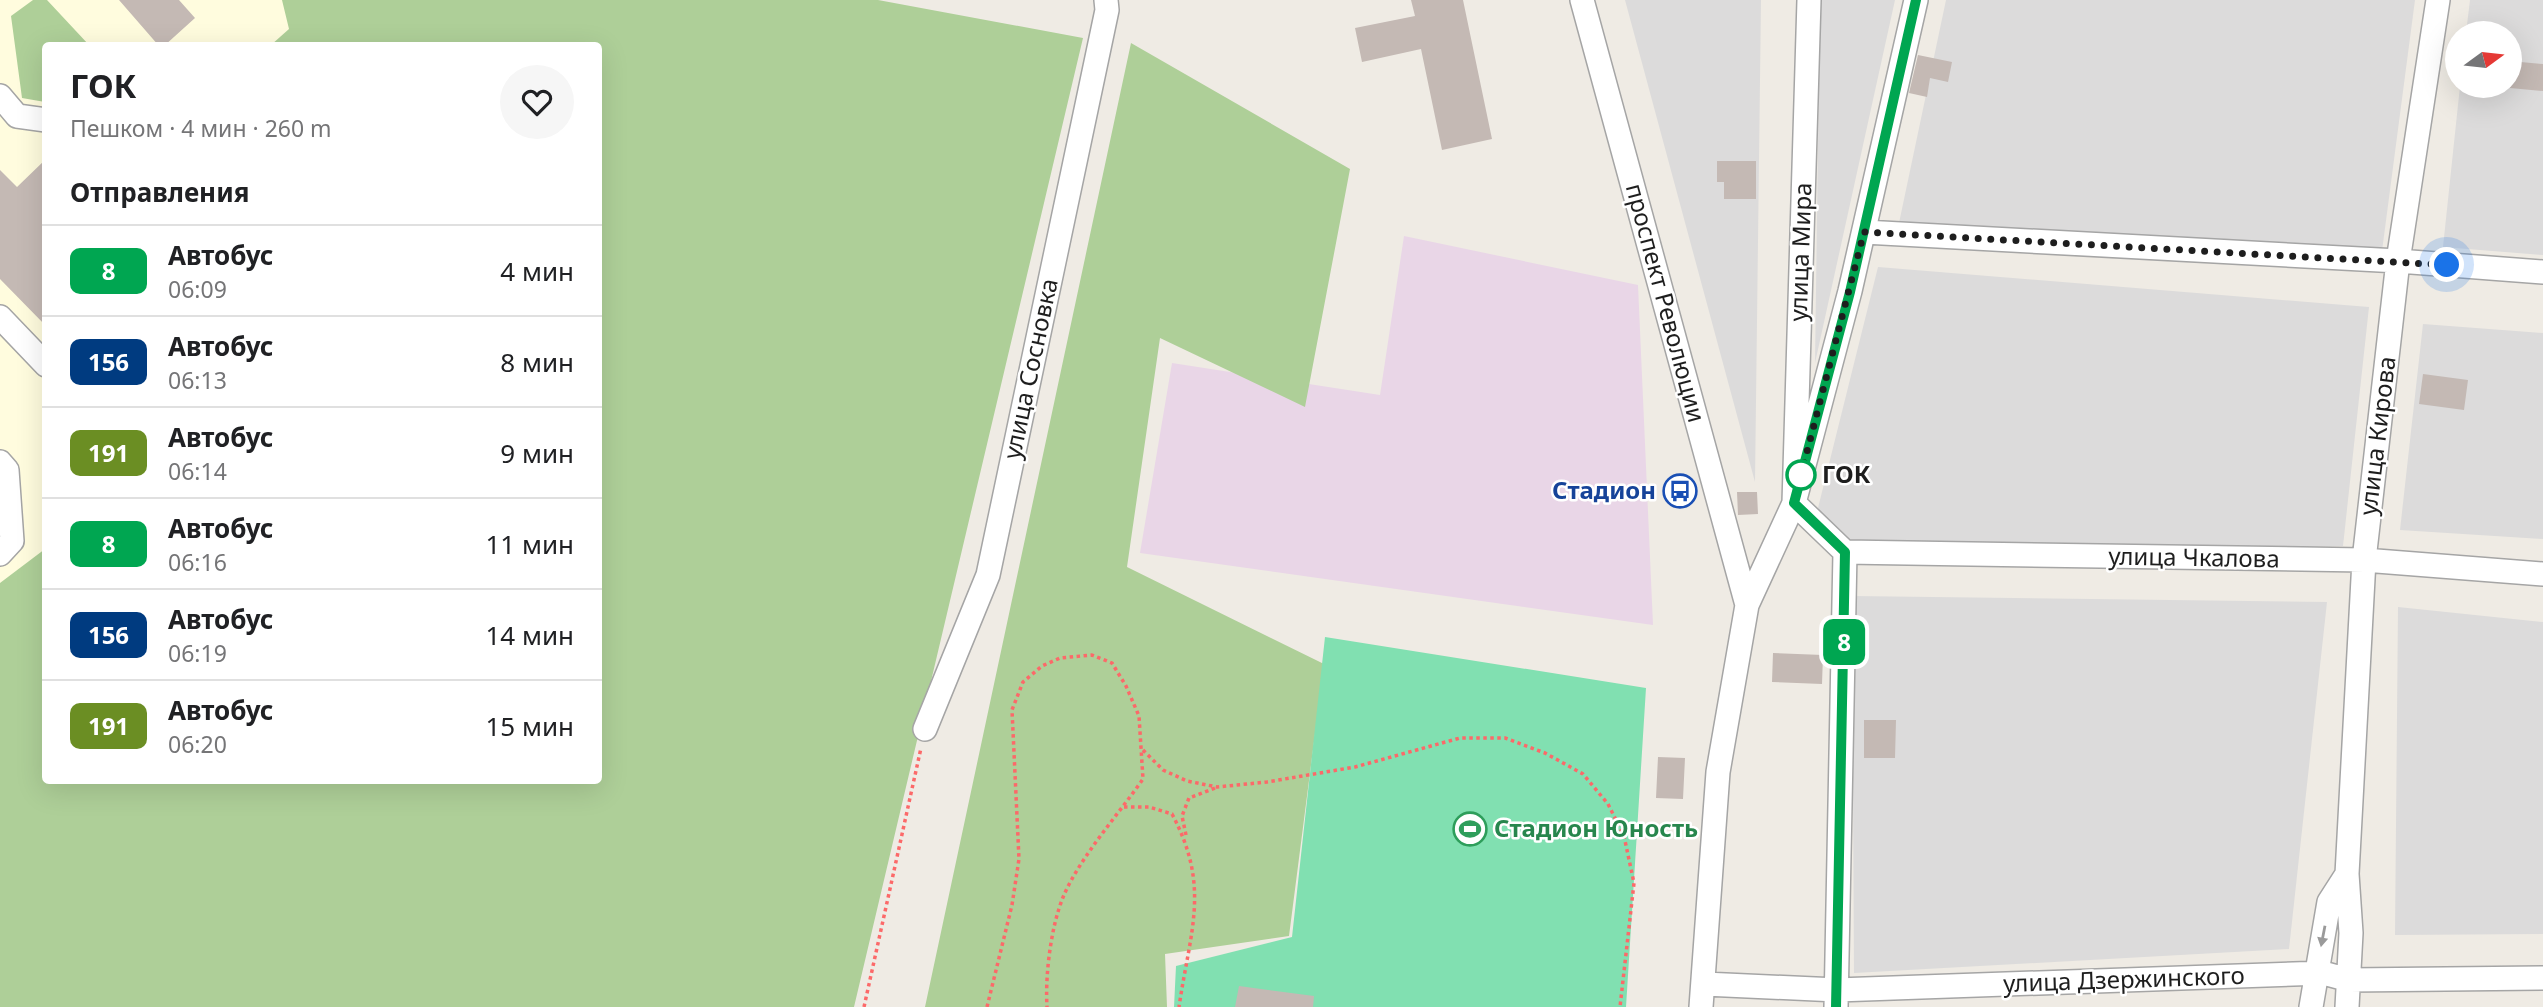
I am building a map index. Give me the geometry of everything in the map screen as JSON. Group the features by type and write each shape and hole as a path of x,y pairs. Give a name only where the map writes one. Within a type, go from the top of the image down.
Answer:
{"street":[{"name":"улица Сосновка","path":"925,729 988,575 1107,10 1106,0"},
{"name":"проспект Революции","path":"1582,0 1747,605"},
{"name":"улица Мира","path":"1794,503 1809,0"},
{"path":"1703,996 1718,772 1747,605 1794,503 1864,232 1916,0"},
{"name":"улица Кирова","path":"2347,1007 2351,933 2347,874 2364,560 2398,261 2438,0"},
{"path":"0,96 17,116 42,119"},
{"path":"1864,232 2398,261 2543,272"},
{"path":"0,317 42,361"},
{"path":"0,462 7,470 12,541 0,554"},
{"path":"1794,503 1845,552 1837,999"},
{"name":"улица Чкалова","path":"1845,552 2364,560 2543,574"},
{"name":"улица Кирова","path":"2311,1007 2329,902 2347,874"},
{"name":"улица Дзержинского","path":"1703,996 1837,999 2316,973 2349,979 2543,978"}],"path":[{"path":"987,1007 1012,905 1019,859 1012,710 1023,682 1042,666 1060,658 1092,655 1112,663 1139,716 1143,779 1093,848 1064,895 1052,939 1047,1007"},
{"path":"864,1007 925,729"},
{"path":"1179,1007 1195,918 1195,885 1182,816 1189,799 1217,787 1310,776 1460,738 1505,738 1545,753 1583,774 1608,804 1624,836 1634,883 1620,1007"},
{"path":"1142,749 1163,770 1187,781 1217,787"},
{"path":"1124,807 1149,807 1172,814 1186,841"}],"shaded area":[{"path":"0,0 484,0 477,42 42,42 42,678 0,717"},
{"path":"1625,0 1761,0 1755,482"},
{"path":"1820,0 1895,0 1815,363"},
{"path":"1946,0 2415,0 2382,251 1899,223"},
{"path":"2470,0 2543,0 2543,255 2443,247 2459,98 2522,98 2522,21 2467,21"},
{"path":"1404,236 1638,285 1653,625 1140,553 1172,363 1380,395"},
{"path":"1878,267 2369,307 2343,546 1850,561 1818,508"},
{"path":"2423,324 2543,333 2543,539 2400,530"},
{"path":"1852,596 2327,602 2289,949 1854,973"},
{"path":"2398,607 2543,622 2543,934 2395,935"}],"green space":[{"path":"33,0 47,0 86,42 42,42 42,101 22,98 11,16"},
{"path":"282,0 878,0 1083,38 854,1007 0,1007 0,583 42,551 42,784 602,784 602,42 274,42 289,29"},
{"path":"1131,43 1350,169 1305,407 1160,338 1127,567 1324,664 1289,936 1165,954 1167,1007 925,1007"},
{"name":"Стадион Юность","path":"1325,637 1646,688 1626,1007 1174,1007 1176,966 1292,937"}],"building":[{"path":"119,0 179,0 195,18 168,42 156,42"},
{"path":"1411,0 1463,0 1492,139 1442,150 1421,49 1362,62 1355,28 1415,16"},
{"path":"1918,55 1952,62 1948,82 1930,78 1927,97 1909,93"},
{"path":"2522,62 2543,64 2543,91 2522,89"},
{"path":"1717,161 1756,161 1756,199 1724,199 1724,182 1717,182"},
{"path":"42,163 42,322 0,279 0,170 17,187"},
{"path":"2423,374 2468,380 2464,410 2419,404"},
{"path":"1737,492 1757,492 1758,514 1738,515"},
{"path":"1773,653 1823,655 1822,684 1772,682"},
{"path":"1864,720 1896,720 1895,758 1864,758"},
{"path":"1658,757 1685,758 1683,799 1656,798"},
{"path":"1239,986 1314,996 1313,1007 1235,1007"}],"bus line":[{"name":"8","path":"1836,1007 1845,552 1794,503 1850,292 1916,0"}],"place":[{"name":"ГОК","path":"1801,475"},
{"name":"Стадион","path":"1680,491"},
{"name":"Стадион Юность","path":"1470,829"}],"route":[{"path":"1801,475 1864,232 2447,265"}]}
